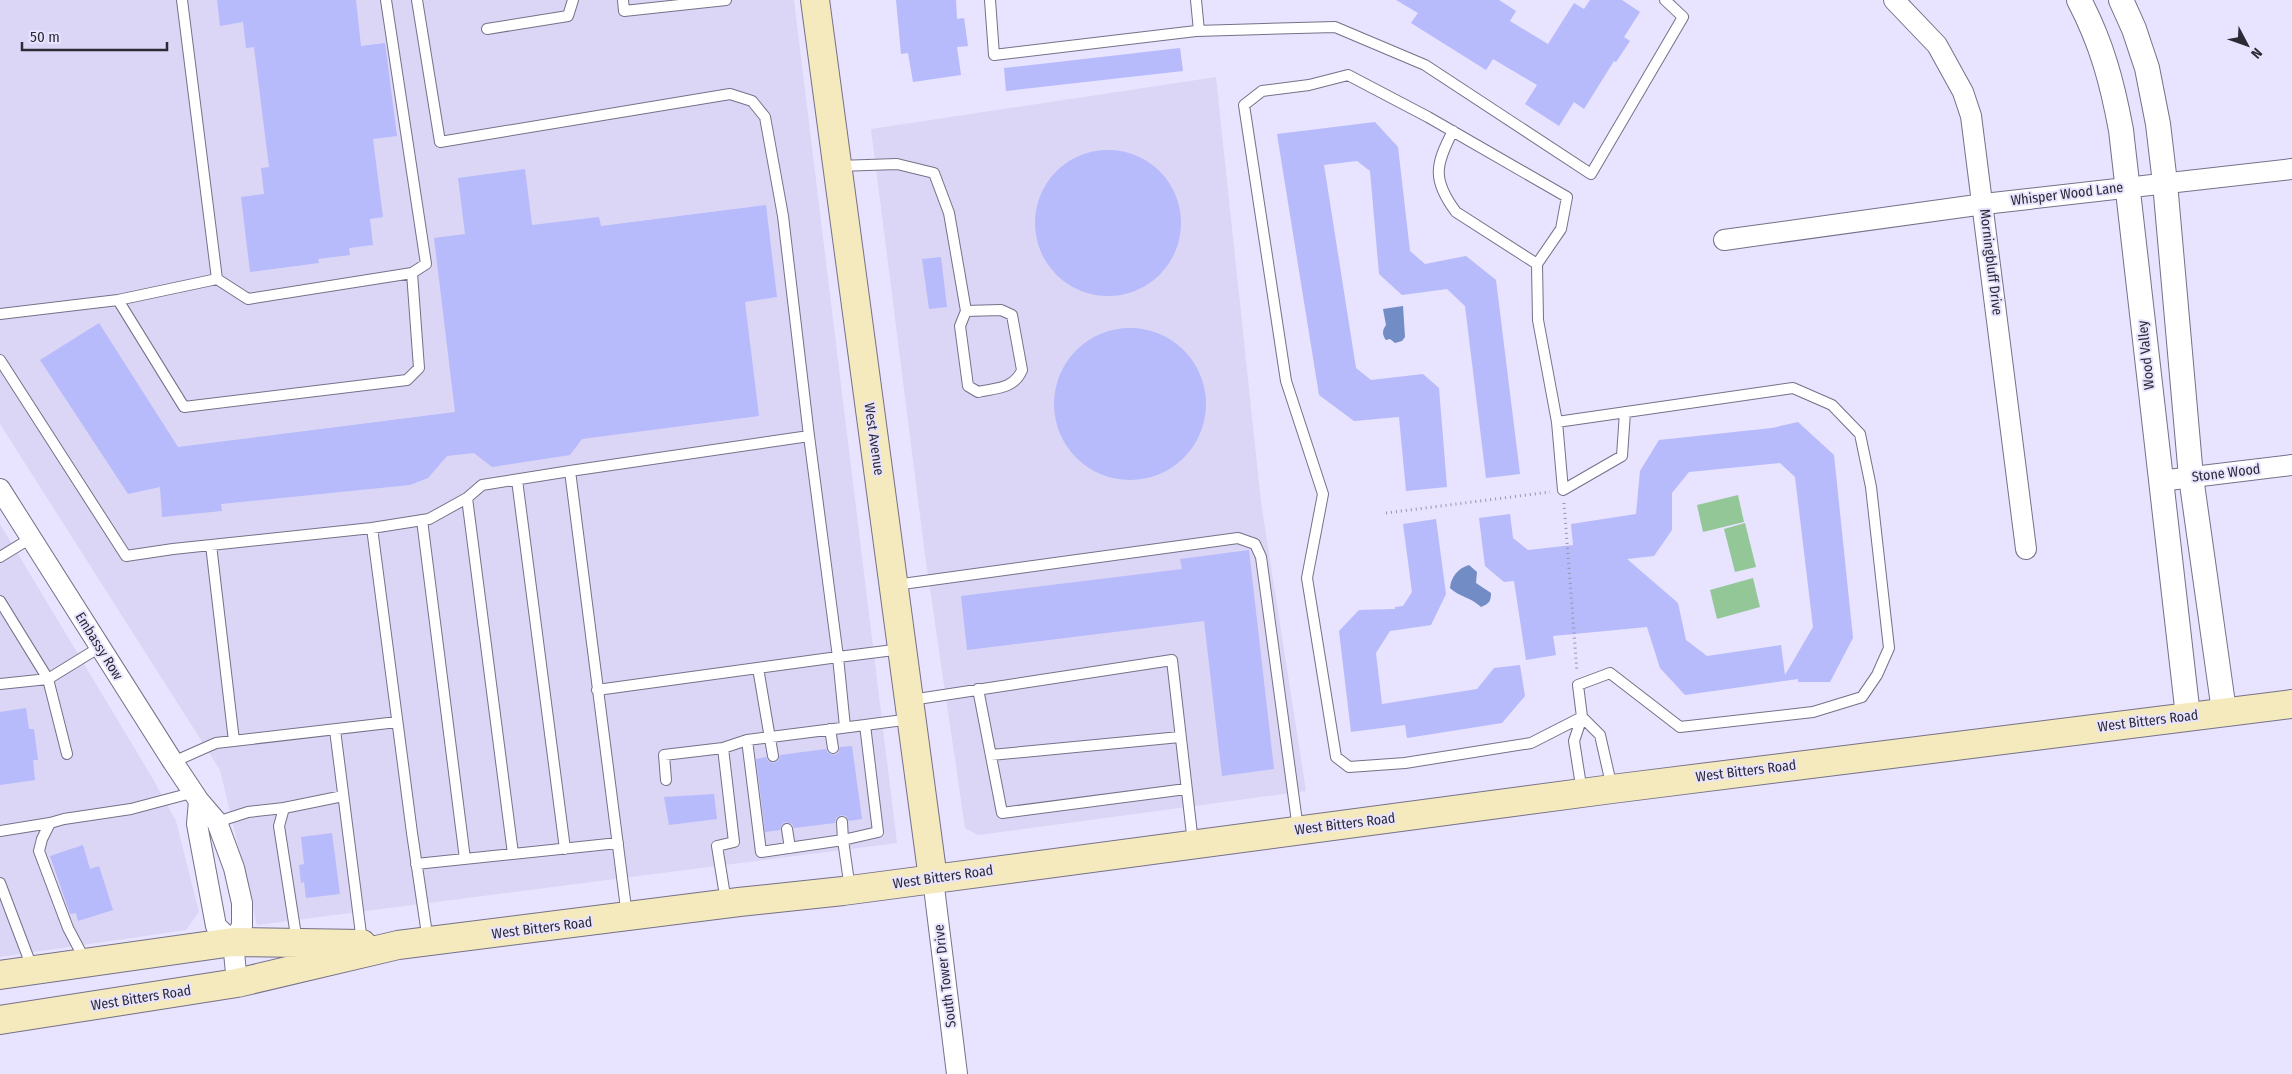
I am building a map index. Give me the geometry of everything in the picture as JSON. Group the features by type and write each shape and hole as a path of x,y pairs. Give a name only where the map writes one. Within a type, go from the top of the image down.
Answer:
{"main road":[{"name":"West Avenue","path":"815,0 933,878"},
{"name":"West Bitters Road","path":"0,1020 237,983 363,949 850,890 1612,788 2292,704"},
{"name":"West Bitters Road","path":"0,975 233,942 297,942 363,949"}],"street":[{"name":"Morningbluff Drive","path":"1894,0 1937,45 1963,92 1971,116 1984,204 2026,549"},
{"name":"Wood Valley","path":"2079,0 2099,43 2111,78 2121,130 2188,716"},
{"path":"2121,0 2147,68 2158,124 2191,477 2224,711"},
{"name":"Whisper Wood Lane","path":"1724,240 1984,204 2292,169"},
{"name":"Stone Wood","path":"2160,481 2292,464"},
{"name":"Embassy Row","path":"0,489 173,762 217,822 234,868 242,903 242,926 233,942 237,983"},
{"path":"197,797 196,824 216,926 233,942"},
{"name":"South Tower Drive","path":"933,878 957,1074"}],"lane":[{"path":"182,0 218,279"},
{"path":"0,314 118,300 218,279 248,299 412,273 426,264 386,0"},
{"path":"417,0 440,142 730,94 752,101 765,117 783,216 845,727"},
{"path":"487,29 568,16 573,0"},
{"path":"622,0 624,11 726,0"},
{"path":"990,0 994,55 1199,31 1335,27 1425,65 1591,174 1683,17 1665,0"},
{"path":"1196,0 1199,31"},
{"path":"1582,718 1531,743 1405,763 1348,767 1336,757 1307,578 1323,494 1286,382 1244,105 1262,91 1310,85 1348,76 1453,131 1567,197 1561,229 1537,264 1538,320 1557,422 1563,490 1622,456 1625,412"},
{"path":"1453,131 1440,156 1437,170 1442,191 1448,201 1456,212 1537,264"},
{"path":"837,166 897,164 934,173 949,213 966,311 960,326 968,386 978,392 1012,385 1019,379 1022,370 1012,315 1001,310 966,311"},
{"path":"118,300 184,407 407,380 419,368 412,273"},
{"path":"0,360 126,556 372,528 429,519 467,498 482,485 809,436"},
{"path":"1557,422 1794,388 1832,405 1860,434 1871,488 1890,648 1877,675 1862,697 1813,712 1680,727 1610,672 1578,685 1582,718 1574,741 1582,793"},
{"path":"570,471 628,917"},
{"path":"518,480 565,849"},
{"path":"467,498 513,854"},
{"path":"422,520 465,859"},
{"path":"372,528 428,942"},
{"path":"0,557 31,538"},
{"path":"894,586 1238,538 1255,544 1261,557 1298,830"},
{"path":"211,545 234,741"},
{"path":"0,601 48,679 67,754"},
{"path":"0,684 48,679 100,647"},
{"path":"597,690 903,649"},
{"path":"666,780 664,755 723,748 747,740 769,736 865,725 978,688 1172,660 1193,844"},
{"path":"758,668 773,756"},
{"path":"978,688 1002,813 1186,789"},
{"path":"1582,718 1600,736 1612,788"},
{"path":"173,762 216,742 397,722"},
{"path":"747,740 761,852 843,840 878,832 865,725"},
{"path":"830,729 833,748"},
{"path":"335,730 363,949"},
{"path":"991,755 1180,737"},
{"path":"723,748 734,842 717,846 726,905"},
{"path":"217,822 248,812 284,808 343,796"},
{"path":"0,831 50,823 64,818 131,809 197,797"},
{"path":"284,808 279,826 297,942"},
{"path":"842,822 850,890"},
{"path":"50,823 39,851 68,928 86,962"},
{"path":"787,829 790,848"},
{"path":"416,864 618,843"},
{"path":"0,883 33,970"}],"path":[{"path":"1386,513 1563,490 1578,685"}],"shaded area":[{"path":"0,0 794,0 897,843 257,925 220,770 0,424"},
{"path":"1216,77 1261,502 1306,791 978,835 965,828 925,555 871,129"},
{"path":"0,524 153,779 176,821 199,912 186,930 0,957"}],"green space":[{"path":"1738,495 1744,522 1703,532 1697,505"},
{"path":"1745,523 1756,567 1735,572 1724,529"},
{"path":"1753,578 1760,607 1717,619 1710,590"}],"water":[{"path":"1403,306 1405,337 1402,341 1395,343 1390,339 1386,340 1383,332 1386,325 1383,309"},
{"path":"1469,565 1477,572 1476,583 1491,593 1489,602 1481,607 1450,588 1456,574 1462,568"}],"building":[{"path":"217,0 356,0 361,46 385,43 397,136 373,139 383,217 370,219 373,245 349,248 350,255 318,259 319,263 250,272 241,197 264,194 261,168 269,167 254,47 246,48 243,22 220,26"},
{"path":"896,0 956,0 957,19 964,18 968,46 957,47 961,75 913,82 908,53 901,54"},
{"path":"1396,0 1499,0 1516,11 1510,21 1548,44 1574,3 1584,9 1590,0 1622,0 1640,12 1624,37 1630,41 1616,62 1614,61 1584,109 1574,102 1559,126 1525,104 1537,85 1493,59 1486,70 1411,23 1418,13"},
{"path":"1180,48 1183,71 1006,91 1004,68"},
{"path":"1375,122 1398,147 1410,251 1425,264 1466,256 1496,280 1520,474 1486,478 1465,306 1447,289 1402,295 1379,274 1370,171 1357,161 1324,165 1356,368 1371,380 1423,374 1439,388 1447,487 1406,491 1399,417 1354,421 1319,395 1277,134"},
{"path":"1108,150 1136,156 1160,171 1175,195 1181,223 1175,251 1160,275 1136,290 1108,296 1080,290 1056,275 1041,251 1035,223 1041,195 1056,171 1080,156"},
{"path":"525,169 532,225 599,217 601,226 766,205 777,297 745,302 759,416 582,439 570,455 492,467 474,453 447,456 428,478 410,485 221,504 222,511 162,517 160,487 128,494 40,360 99,323 178,447 455,412 434,238 465,234 458,178"},
{"path":"941,257 947,307 929,309 922,259"},
{"path":"1130,328 1145,329 1159,334 1184,350 1200,375 1205,389 1205,419 1200,433 1184,458 1159,474 1145,479 1130,480 1115,479 1101,474 1076,458 1060,433 1055,419 1054,404 1055,389 1060,375 1076,350 1101,334 1115,329"},
{"path":"1798,422 1834,455 1853,638 1830,682 1798,682 1798,679 1685,695 1660,668 1647,627 1553,636 1556,655 1526,660 1514,581 1504,582 1485,566 1479,518 1510,514 1513,538 1528,550 1573,545 1571,524 1636,514 1640,471 1659,440 1772,428","holes":["1780,463 1795,477 1813,627 1785,675 1781,645 1707,656 1686,640 1678,603 1627,559 1654,556 1672,530 1672,493 1689,472"]},
{"path":"1436,519 1446,594 1431,625 1390,631 1376,653 1382,704 1477,689 1494,668 1520,665 1525,696 1502,723 1407,738 1405,725 1351,732 1339,631 1359,610 1395,609 1395,607 1403,606 1412,592 1403,524"},
{"path":"1249,550 1274,769 1222,776 1204,621 967,650 961,596 1182,569 1180,559"},
{"path":"26,708 29,729 34,729 38,760 33,760 35,780 0,785 0,712"},
{"path":"852,746 862,819 849,821 846,816 841,815 836,818 835,823 794,828 792,824 786,822 782,824 780,830 765,832 756,759 766,757 768,761 774,763 778,761 780,755 826,749 828,753 834,755 838,753 840,747"},
{"path":"714,794 717,819 669,825 664,797"},
{"path":"332,833 340,894 306,898 304,882 301,883 299,865 304,864 301,837"},
{"path":"83,845 90,869 99,866 113,910 78,921 76,913 70,914 50,856"}]}
